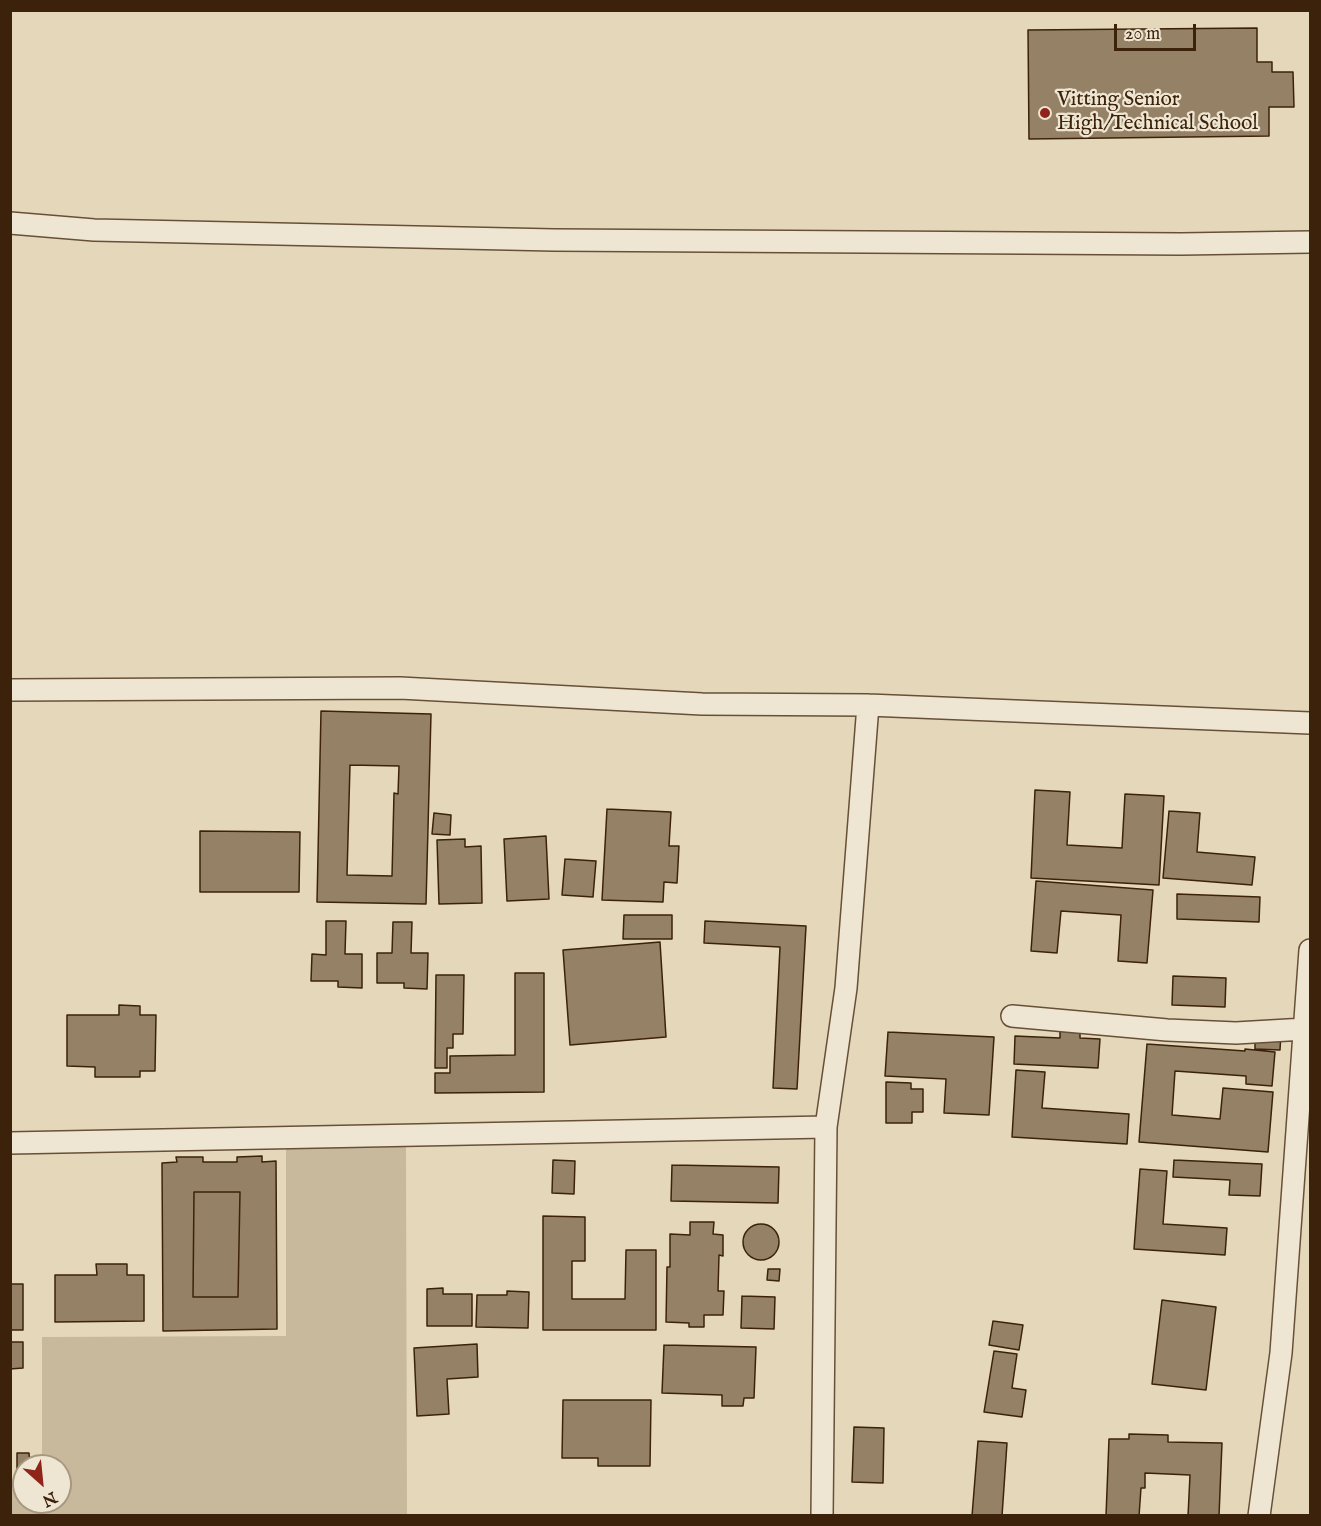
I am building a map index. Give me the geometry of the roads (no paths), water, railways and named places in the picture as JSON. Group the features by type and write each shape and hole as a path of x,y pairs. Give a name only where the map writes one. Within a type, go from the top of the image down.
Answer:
{"street":[{"path":"10,223 94,230 554,240 1181,244 1311,242"},
{"path":"10,690 400,688 702,704 868,705 1311,723"},
{"path":"822,1515 826,1127 846,988 868,705"},
{"path":"1258,1515 1281,1353 1311,950"},
{"path":"1012,1016 1167,1030 1236,1033 1305,1029"},
{"path":"10,1143 826,1127"}],"place":[{"name":"Vitting Senior High/Technical School","path":"1045,113"}]}
